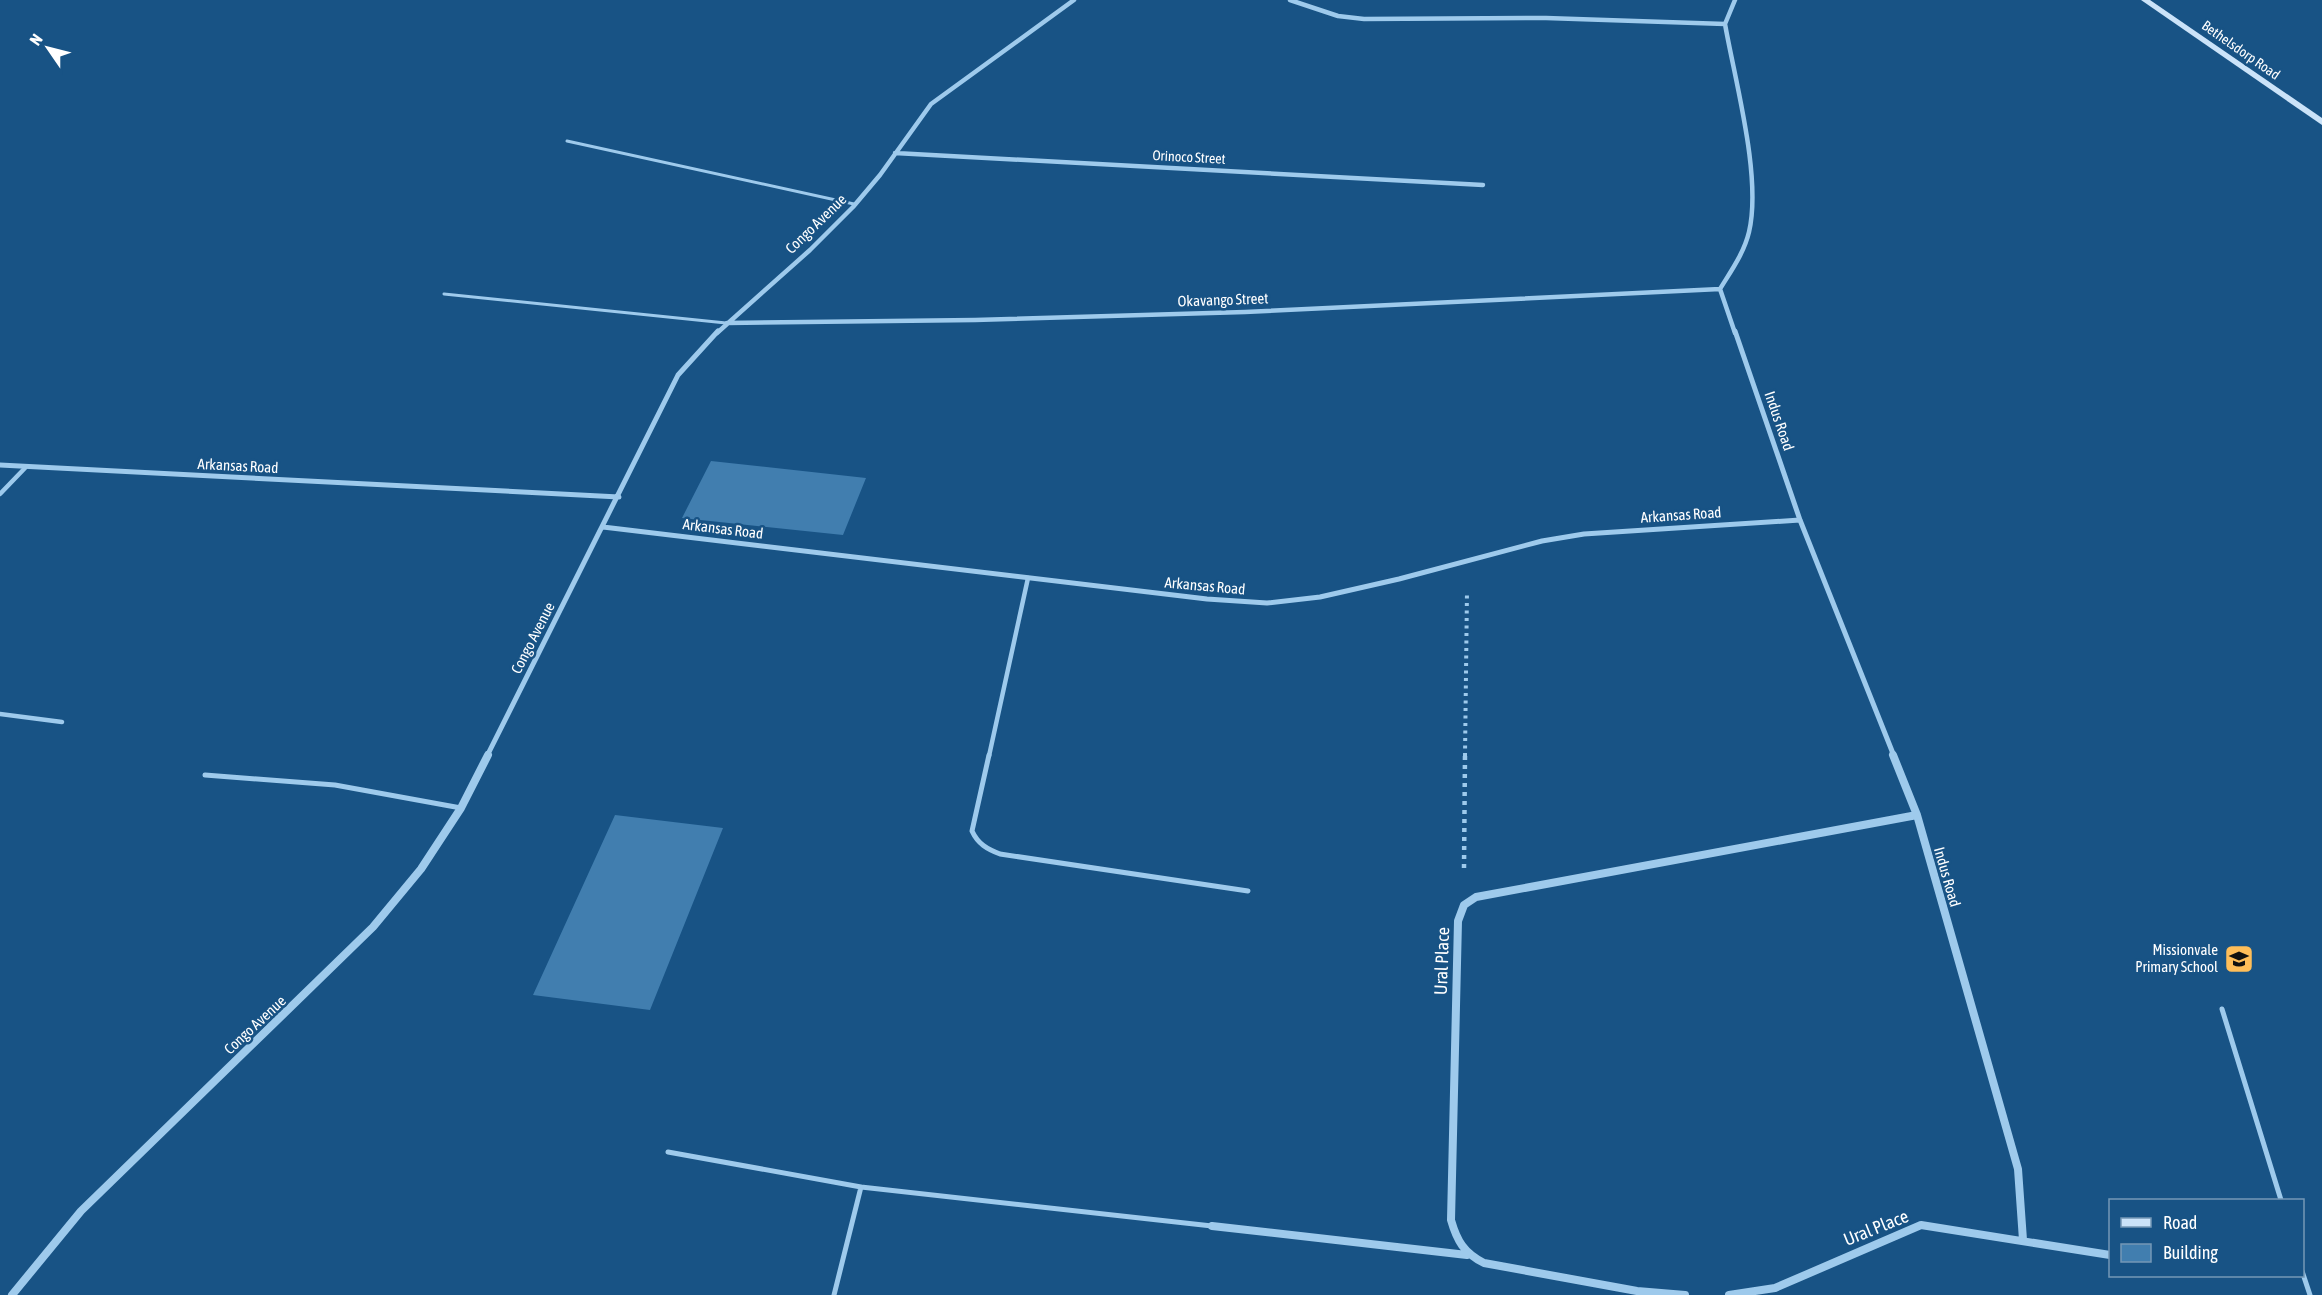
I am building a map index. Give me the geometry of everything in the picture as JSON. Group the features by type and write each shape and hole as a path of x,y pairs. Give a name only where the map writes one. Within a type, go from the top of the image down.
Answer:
{"main road":[{"name":"Bethelsdorp Road","path":"2145,0 2322,122"}],"street":[{"name":"Congo Avenue","path":"12,1295 81,1211 373,927 421,868 461,808 619,497 678,375 696,352 854,204 872,185 916,120 931,104 1074,0"},
{"path":"1290,0 1338,16 1364,19 1546,18 1725,24"},
{"path":"1309,7 1315,0"},
{"path":"1720,289 1738,260 1750,231 1752,201 1747,152 1725,24 1735,0"},
{"name":"Orinoco Street","path":"895,153 1483,184"},
{"name":"Okavango Street","path":"726,323 975,320 1245,312 1720,289"},
{"name":"Indus Road","path":"1720,289 1800,520 1917,815 2018,1168 2023,1240"},
{"name":"Arkansas Road","path":"0,465 619,497"},
{"name":"Arkansas Road","path":"603,527 1207,599 1267,603 1332,594 1400,579 1467,559 1542,541 1584,534 1800,520"},
{"path":"1464,905 1476,897 1917,815"},
{"name":"Ural Place","path":"1464,905 1458,921 1451,1220 1456,1239 1467,1255"},
{"name":"Ural Place","path":"1729,1295 1775,1288 1921,1225 2109,1255"},
{"path":"1212,1226 1467,1255 1484,1263 1637,1291 1685,1295"}],"lane":[{"path":"567,141 854,204"},
{"path":"444,294 726,323"},
{"path":"0,494 25,468"},
{"path":"1028,578 972,831 977,842 1000,854 1248,891"},
{"path":"0,714 62,722"},
{"path":"205,775 335,785 461,808"},
{"path":"2222,1009 2281,1199"},
{"path":"668,1152 861,1187 1212,1226"},
{"path":"834,1295 861,1187"},
{"path":"2304,1277 2310,1295"}],"path":[{"path":"1464,905 1467,559"}],"building":[{"path":"711,461 866,478 843,535 682,518"},
{"path":"615,815 723,828 650,1010 533,995"}],"place":[{"name":"Missionvale Primary School","path":"2239,959"}]}
